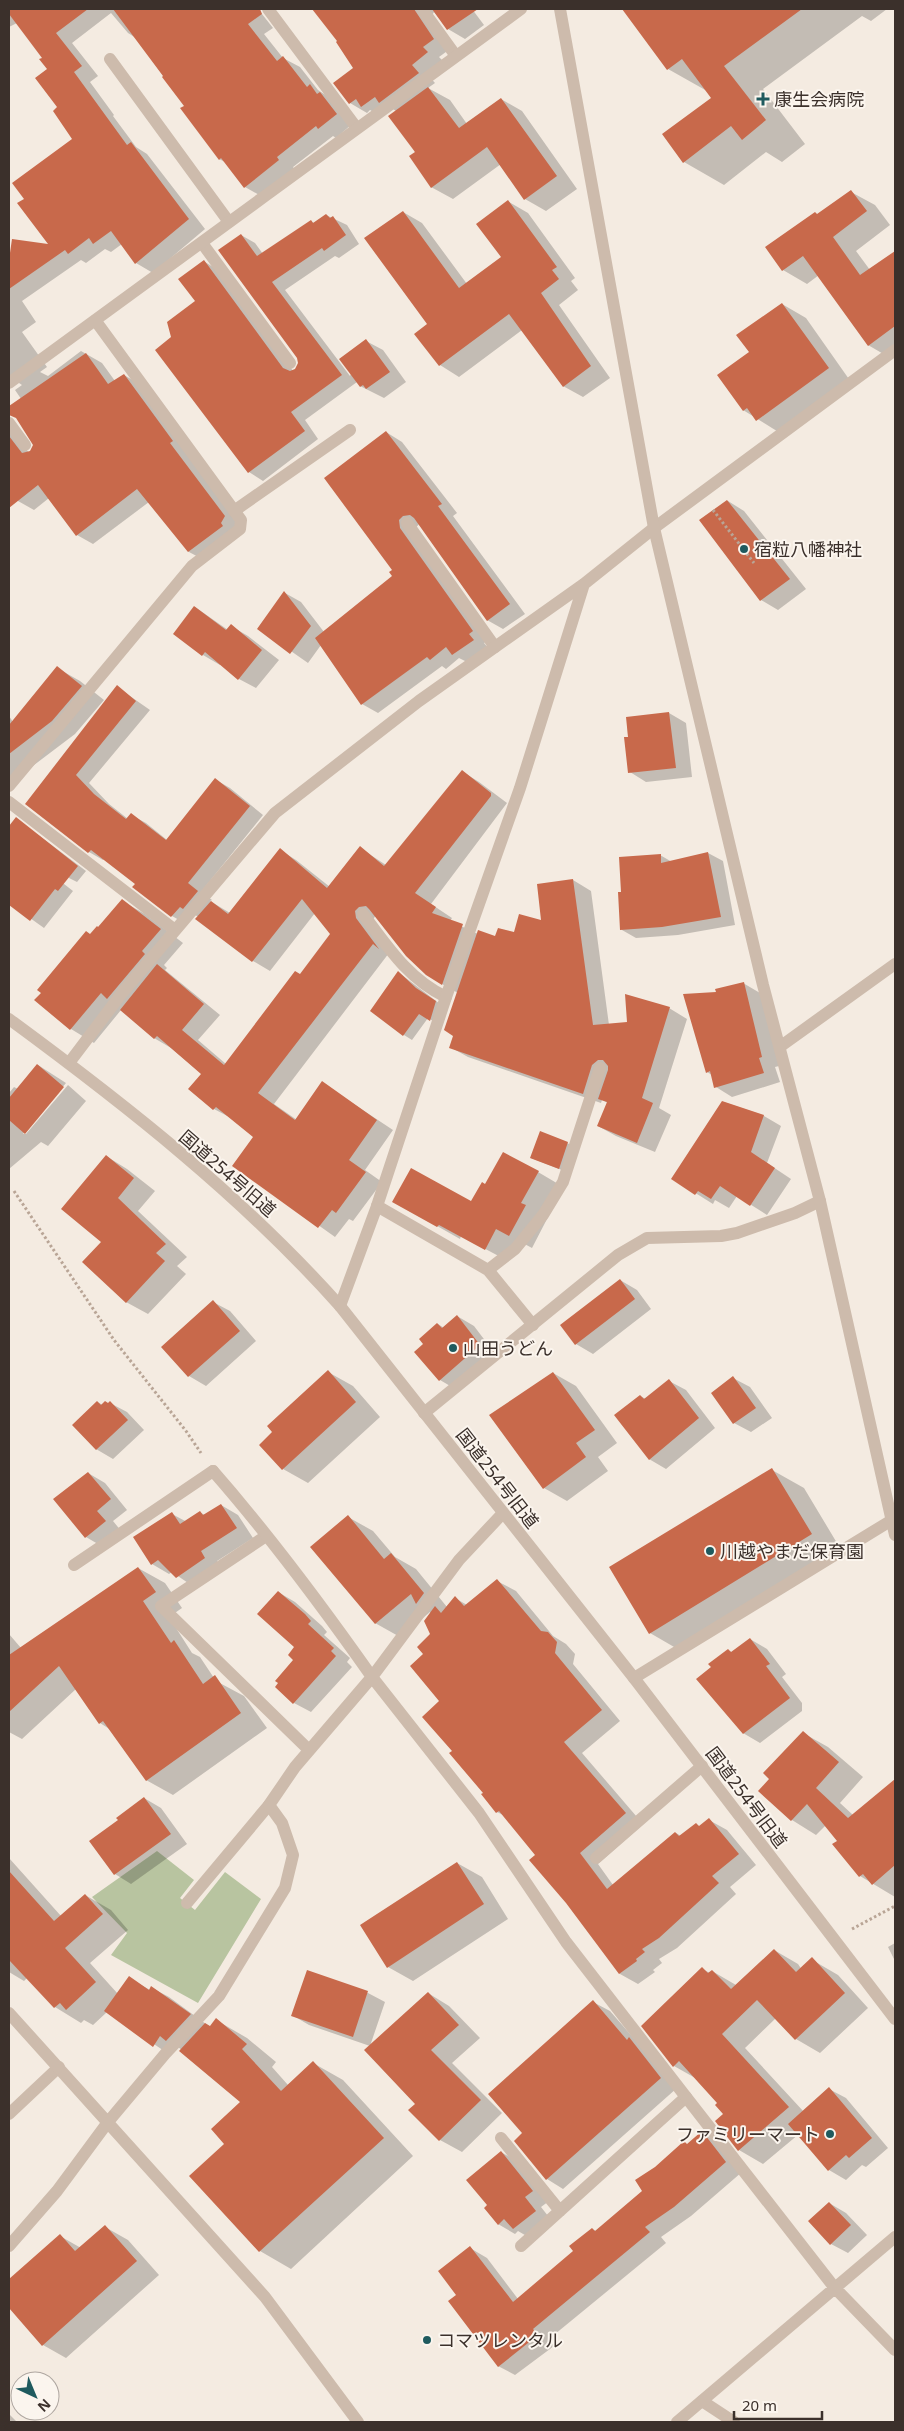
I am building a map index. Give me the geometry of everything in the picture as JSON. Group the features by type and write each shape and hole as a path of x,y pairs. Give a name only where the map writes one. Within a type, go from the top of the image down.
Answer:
{"street":[{"path":"268,9 356,127"},
{"path":"422,9 456,56"},
{"path":"9,383 202,243 356,127 522,9"},
{"path":"560,9 654,528 763,985 781,1046 820,1201 895,1536"},
{"path":"110,59 229,222"},
{"path":"202,243 290,363"},
{"path":"9,786 192,566 240,529 241,520 95,320"},
{"path":"69,1063 122,993 275,813 419,701 584,584 654,528 895,350"},
{"path":"9,423 25,445"},
{"path":"234,511 350,430"},
{"path":"407,523 495,647"},
{"path":"340,1306 377,1206 446,997 520,788 584,584"},
{"path":"9,802 175,930"},
{"path":"362,914 402,965 431,990 446,997"},
{"path":"781,1046 895,964"},
{"name":"国道254号旧道","path":"9,1020 69,1063 260,1222 308,1270 340,1306 634,1678 895,2019"},
{"path":"488,1270 515,1249 543,1215 563,1182 600,1068"},
{"path":"424,1413 618,1255 647,1238 721,1236 737,1233 795,1213 820,1201"},
{"path":"377,1206 488,1270 533,1325"},
{"path":"74,1565 213,1471 317,1600 372,1677 479,1813 566,1942 686,2097 834,2287 895,2350"},
{"path":"187,1903 269,1805 309,1750 372,1677 459,1560 503,1513"},
{"path":"634,1678 892,1520"},
{"path":"266,1536 161,1606 309,1750"},
{"path":"596,1858 702,1766"},
{"path":"9,2246 56,2191 108,2122 165,2054 219,1996 285,1888 293,1855 282,1823 269,1805"},
{"path":"9,2013 264,2297 358,2422"},
{"path":"9,2114 59,2068"},
{"path":"521,2246 686,2097"},
{"path":"502,2138 560,2211"},
{"path":"677,2422 895,2236"},
{"path":"702,2401 734,2422"}],"path":[{"path":"701,495 754,563"},
{"path":"14,1191 114,1340 186,1431 213,1471"},
{"path":"833,1939 895,1906"}],"green space":[{"path":"157,1851 194,1880 180,1898 195,1910 225,1872 261,1899 198,2003 111,1955 127,1933 92,1897"}],"building":[{"path":"9,9 88,9 56,33 82,66 74,72 127,145 131,142 189,219 135,264 111,231 93,244 89,238 68,254 65,250 9,289 9,260 12,239 48,244 17,203 24,199 12,183 72,139 53,111 57,107 35,78 47,69 39,59 42,58 9,14"},
{"path":"113,9 260,9 262,14 248,24 277,61 283,56 307,87 310,84 317,94 320,92 337,114 318,129 316,126 277,157 279,160 244,188 221,158 219,160 180,108 184,106"},
{"path":"312,9 414,9 434,39 423,47 428,52 412,65 419,73 379,103 375,97 361,107 356,99 349,104 333,83 353,68 337,41"},
{"path":"432,9 478,9 447,30"},
{"path":"622,9 802,9 724,66 766,120 742,140 731,126 683,163 662,134 711,98 682,59 667,70"},
{"path":"428,87 459,128 501,98 557,176 524,200 487,147 431,188 409,156 415,152 388,116"},
{"path":"851,190 867,211 833,237 860,275 895,251 895,326 868,346 803,256 782,271 765,247 815,212 817,214"},
{"path":"508,200 557,267 552,270 559,279 541,293 591,366 563,387 509,314 439,366 414,334 427,324 364,238 403,211 459,288 501,257 476,224"},
{"path":"326,214 330,218 333,216 346,235 324,251 322,248 272,282 342,375 291,412 305,431 248,473 155,350 171,337 167,322 195,301 178,279 204,260 283,368 290,371 295,369 298,363 297,358 218,250 241,234 257,256 311,220 313,223"},
{"path":"782,303 829,368 756,421 747,408 743,411 717,375 749,352 736,335"},
{"path":"366,339 390,372 366,389 363,385 360,387 339,359"},
{"path":"86,353 108,384 124,374 173,441 170,443 225,516 221,523 223,526 188,552 137,489 76,536 38,485 9,508 9,436 22,453 30,451 33,445 16,418 9,415 9,406"},
{"path":"386,431 442,504 438,506 510,604 487,621 414,518 410,515 403,516 399,520 400,528 473,631 469,634 474,640 452,655 446,647 430,660 427,657 361,705 315,638 392,576 389,572 392,570 324,478"},
{"name":"宿粒八幡神社","path":"727,500 790,579 760,601 699,520"},
{"path":"284,591 311,626 290,654 257,629"},
{"path":"194,606 226,630 231,624 262,650 238,680 205,652 202,656 173,634"},
{"path":"57,666 82,686 52,721 9,754 9,725"},
{"path":"117,685 136,701 76,775 94,794 126,819 131,813 166,840 215,778 250,806 188,883 198,891 183,909 180,907 171,917 132,887 135,884 91,850 88,853 25,804"},
{"path":"669,712 676,768 628,773 624,737 628,737 626,717"},
{"path":"462,770 491,793 491,796 415,893 436,907 432,913 463,924 442,985 426,975 406,956 366,906 359,907 355,911 356,918 379,949 373,944 258,1093 295,1120 322,1081 377,1120 349,1160 366,1172 336,1213 332,1210 318,1228 232,1166 253,1137 216,1107 213,1110 188,1089 201,1074 157,1036 154,1039 120,1010 157,964 204,1004 182,1030 224,1065 295,971 300,974 330,934 302,899 252,962 195,919 211,901 228,914 280,848 327,888 360,846 384,866"},
{"path":"16,817 78,866 58,891 55,889 30,921 9,905 9,826"},
{"path":"708,852 721,917 662,927 620,930 618,892 621,892 619,857 661,854 661,863"},
{"path":"573,879 593,1025 627,1022 625,994 670,1007 642,1098 653,1103 637,1143 597,1126 607,1102 598,1099 608,1070 608,1066 603,1060 598,1060 592,1065 583,1094 449,1048 453,1036 444,1030 478,930 495,936 498,928 514,932 519,914 541,920 537,884"},
{"path":"122,899 161,929 142,951 145,954 107,999 101,993 70,1030 34,1000 41,993 37,990 86,931 90,934 98,927"},
{"path":"398,971 416,988 436,1001 430,1021 419,1014 403,1036 370,1011"},
{"path":"744,982 762,1057 759,1058 764,1073 714,1088 710,1071 706,1073 683,994 716,992 715,989"},
{"path":"37,1064 64,1087 25,1134 9,1120 9,1098"},
{"path":"722,1101 764,1115 751,1152 775,1168 750,1206 720,1186 711,1199 698,1191 695,1195 671,1179"},
{"path":"540,1131 568,1142 559,1169 530,1158"},
{"path":"503,1152 539,1171 521,1203 526,1205 509,1236 496,1229 485,1250 439,1225 437,1227 392,1202 411,1168 471,1201 482,1182 485,1184"},
{"path":"106,1155 134,1178 118,1198 166,1244 156,1253 165,1261 126,1303 82,1262 101,1242 61,1209"},
{"path":"620,1279 635,1299 575,1345 560,1325"},
{"path":"213,1300 240,1331 188,1377 161,1347"},
{"name":"山田うどん","path":"457,1315 480,1345 439,1381 414,1352 423,1344 419,1339 437,1323 442,1328"},
{"path":"328,1370 356,1402 282,1470 259,1445 272,1432 267,1426"},
{"path":"553,1372 595,1430 576,1443 586,1457 543,1489 489,1415"},
{"path":"733,1376 756,1408 733,1424 711,1393"},
{"path":"669,1379 699,1418 649,1460 614,1415 640,1395 644,1399"},
{"path":"97,1401 101,1405 105,1401 108,1403 110,1401 128,1420 96,1450 72,1425"},
{"name":"川越やまだ保育園","path":"772,1468 812,1534 649,1634 609,1567"},
{"path":"88,1472 111,1499 97,1511 106,1521 85,1538 53,1499"},
{"path":"221,1504 237,1528 201,1551 205,1558 176,1578 158,1560 151,1565 133,1537 172,1512 180,1524 200,1511 203,1515"},
{"path":"348,1515 384,1559 391,1553 424,1593 416,1604 411,1594 375,1624 310,1547"},
{"path":"138,1567 156,1592 143,1601 171,1643 174,1640 203,1684 215,1675 241,1713 146,1781 103,1721 99,1724 59,1666 9,1712 9,1655"},
{"path":"497,1579 541,1631 548,1632 557,1642 555,1653 602,1710 564,1742 626,1813 580,1853 607,1889 675,1832 679,1836 696,1823 699,1826 709,1818 739,1854 712,1876 719,1883 659,1938 642,1949 645,1952 636,1959 637,1961 619,1974 566,1903 529,1860 535,1855 499,1811 496,1813 481,1794 483,1793 449,1753 452,1751 422,1717 439,1701 410,1666 423,1654 417,1647 430,1634 424,1621 435,1606 441,1613 455,1596 464,1606"},
{"path":"278,1591 305,1614 311,1621 308,1624 334,1648 331,1651 336,1656 293,1704 275,1687 278,1683 275,1681 293,1660 288,1655 294,1647 257,1614"},
{"path":"750,1638 770,1664 766,1666 790,1698 743,1734 696,1679 711,1667 708,1664 728,1649 731,1652"},
{"path":"803,1731 839,1762 816,1788 848,1818 895,1779 895,1865 872,1885 863,1874 859,1877 832,1844 837,1841 807,1804 791,1821 758,1791 769,1779 763,1773"},
{"path":"144,1797 171,1834 114,1875 89,1841 118,1820 116,1818"},
{"path":"457,1862 484,1904 387,1968 360,1925"},
{"path":"9,1871 54,1921 85,1894 103,1914 65,1948 96,1982 66,2010 60,2003 54,2008 9,1960"},
{"path":"774,1949 796,1972 812,1957 845,1993 795,2040 757,2000 722,2034 789,2107 738,2151 715,2121 723,2114 715,2105 717,2103 679,2061 673,2067 641,2026 702,1967 708,1973 712,1970 731,1989"},
{"path":"307,1970 368,1991 353,2037 291,2016"},
{"path":"129,1976 149,1990 151,1986 191,2014 166,2041 160,2036 153,2047 104,2011"},
{"path":"428,1992 459,2025 431,2050 481,2100 439,2141 408,2110 415,2104 364,2050"},
{"path":"593,2000 627,2040 629,2037 661,2078 546,2180 514,2141 522,2133 488,2094"},
{"path":"216,2018 247,2044 242,2049 281,2091 313,2061 384,2138 259,2252 189,2176 224,2144 211,2129 240,2102 179,2051 205,2023 210,2026"},
{"path":"829,2087 872,2138 849,2158 846,2155 828,2171 788,2124"},
{"path":"702,2131 726,2162 674,2207 645,2227 650,2232 533,2329 538,2335 498,2367 448,2301 456,2295 438,2271 470,2246 513,2302 573,2251 569,2246 592,2228 595,2231 642,2191 635,2180 655,2167 684,2141 687,2144"},
{"path":"501,2151 533,2191 525,2197 536,2211 513,2229 504,2219 498,2225 484,2208 487,2205 466,2180"},
{"path":"829,2202 851,2225 830,2245 808,2221"},
{"path":"105,2225 137,2261 42,2346 9,2308 9,2279 60,2234 75,2251"}],"place":[{"name":"康生会病院","path":"763,99"},
{"name":"宿粒八幡神社","path":"744,549"},
{"name":"山田うどん","path":"453,1348"},
{"name":"川越やまだ保育園","path":"710,1551"},
{"name":"ファミリーマート","path":"830,2134"},
{"name":"コマツレンタル","path":"427,2340"}]}
